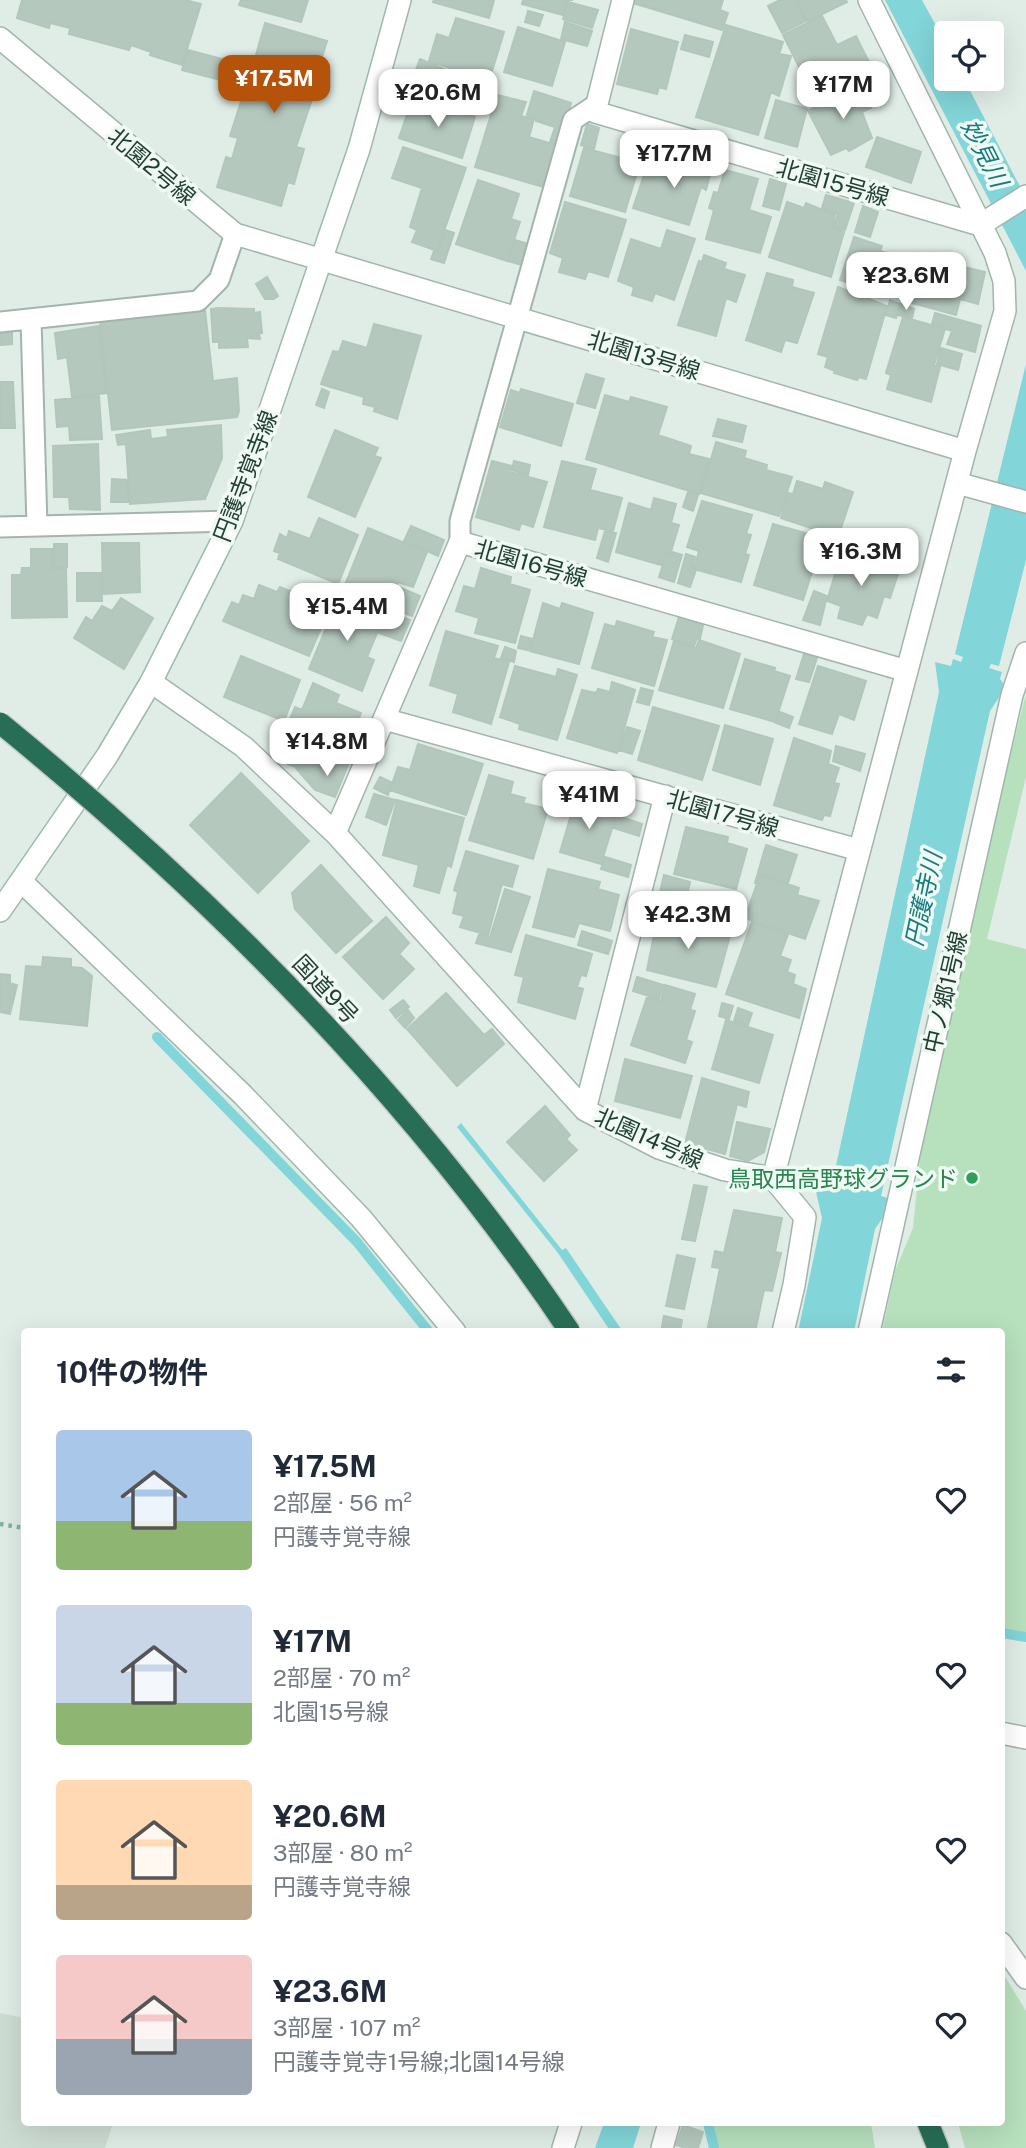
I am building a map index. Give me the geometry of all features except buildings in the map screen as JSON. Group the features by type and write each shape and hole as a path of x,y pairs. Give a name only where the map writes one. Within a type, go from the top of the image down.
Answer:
{"highway":[{"name":"国道9号","path":"0,723 126,830 272,968 401,1109 456,1176 514,1251 567,1328"},
{"path":"920,2126 924,2148"},
{"path":"929,2126 938,2148"}],"street":[{"name":"円護寺覚寺線","path":"0,911 107,756 151,682 232,521 359,149 400,0"},
{"path":"597,104 623,0"},
{"path":"784,1328 805,1217 773,1178 906,671 1005,311 1004,281 995,253 869,0"},
{"name":"北園2号線","path":"0,38 234,234 323,258"},
{"name":"北園15号線","path":"597,104 595,112 980,225"},
{"path":"980,225 1026,196"},
{"name":"北園13号線","path":"323,258 965,451"},
{"path":"957,483 1026,502"},
{"name":"北園16号線","path":"335,833 460,542 906,671"},
{"name":"中ノ郷1号線","path":"870,1328 1012,695 1026,653"},
{"name":"北園14号線","path":"151,682 244,747 335,833 585,1110 659,1148 725,1170 773,1178"},
{"name":"北園17号線","path":"384,719 859,850"},
{"path":"585,1110 665,796"},
{"path":"21,881 243,1095 361,1218 452,1328"},
{"path":"1005,1734 1026,1738"},
{"path":"1012,1947 1026,1978"},
{"path":"563,2148 570,2126"},
{"path":"663,2148 668,2126"}],"lane":[{"path":"460,542 460,521 573,120 597,104"},
{"path":"0,322 198,301 219,280 234,234"},
{"path":"31,318 37,526"},
{"path":"0,527 232,521"}],"path":[{"path":"0,1524 21,1528"}],"shaded area":[{"path":"0,2013 21,2017 21,2126 112,2126 105,2148 0,2148"}],"green space":[{"name":"鳥取西高野球グランド","path":"1026,694 1026,777 987,939 1026,949 1026,1634 1005,1630 1005,1328 883,1328 895,1271 913,1228 923,1128 962,945"},
{"path":"1005,1977 1026,2011 1026,2148 965,2148 959,2126 1005,2126"},
{"path":"706,2126 871,2126 875,2148 712,2148"}],"water":[{"name":"妙見川","path":"885,0 922,0 934,22 934,91 970,91 1026,198 1026,271"},
{"name":"円護寺川","path":"1026,364 1026,560 999,666 991,664 989,668 1002,672 1000,679 1006,687 990,711 881,1196 895,1200 875,1229 855,1328 799,1328 822,1218 814,1183 832,1184 939,692 935,662 951,666 953,659 961,662 963,657 955,654"},
{"path":"461,1123 562,1250 566,1248 620,1328 608,1328 558,1253 457,1127"},
{"path":"603,2126 640,2126 633,2148 595,2148"}],"waterway":[{"path":"157,1037 357,1242 426,1328"},
{"path":"1005,1634 1026,1637"},
{"path":"709,2126 714,2148"}],"place":[{"name":"鳥取西高野球グランド","path":"972,1178"}]}
